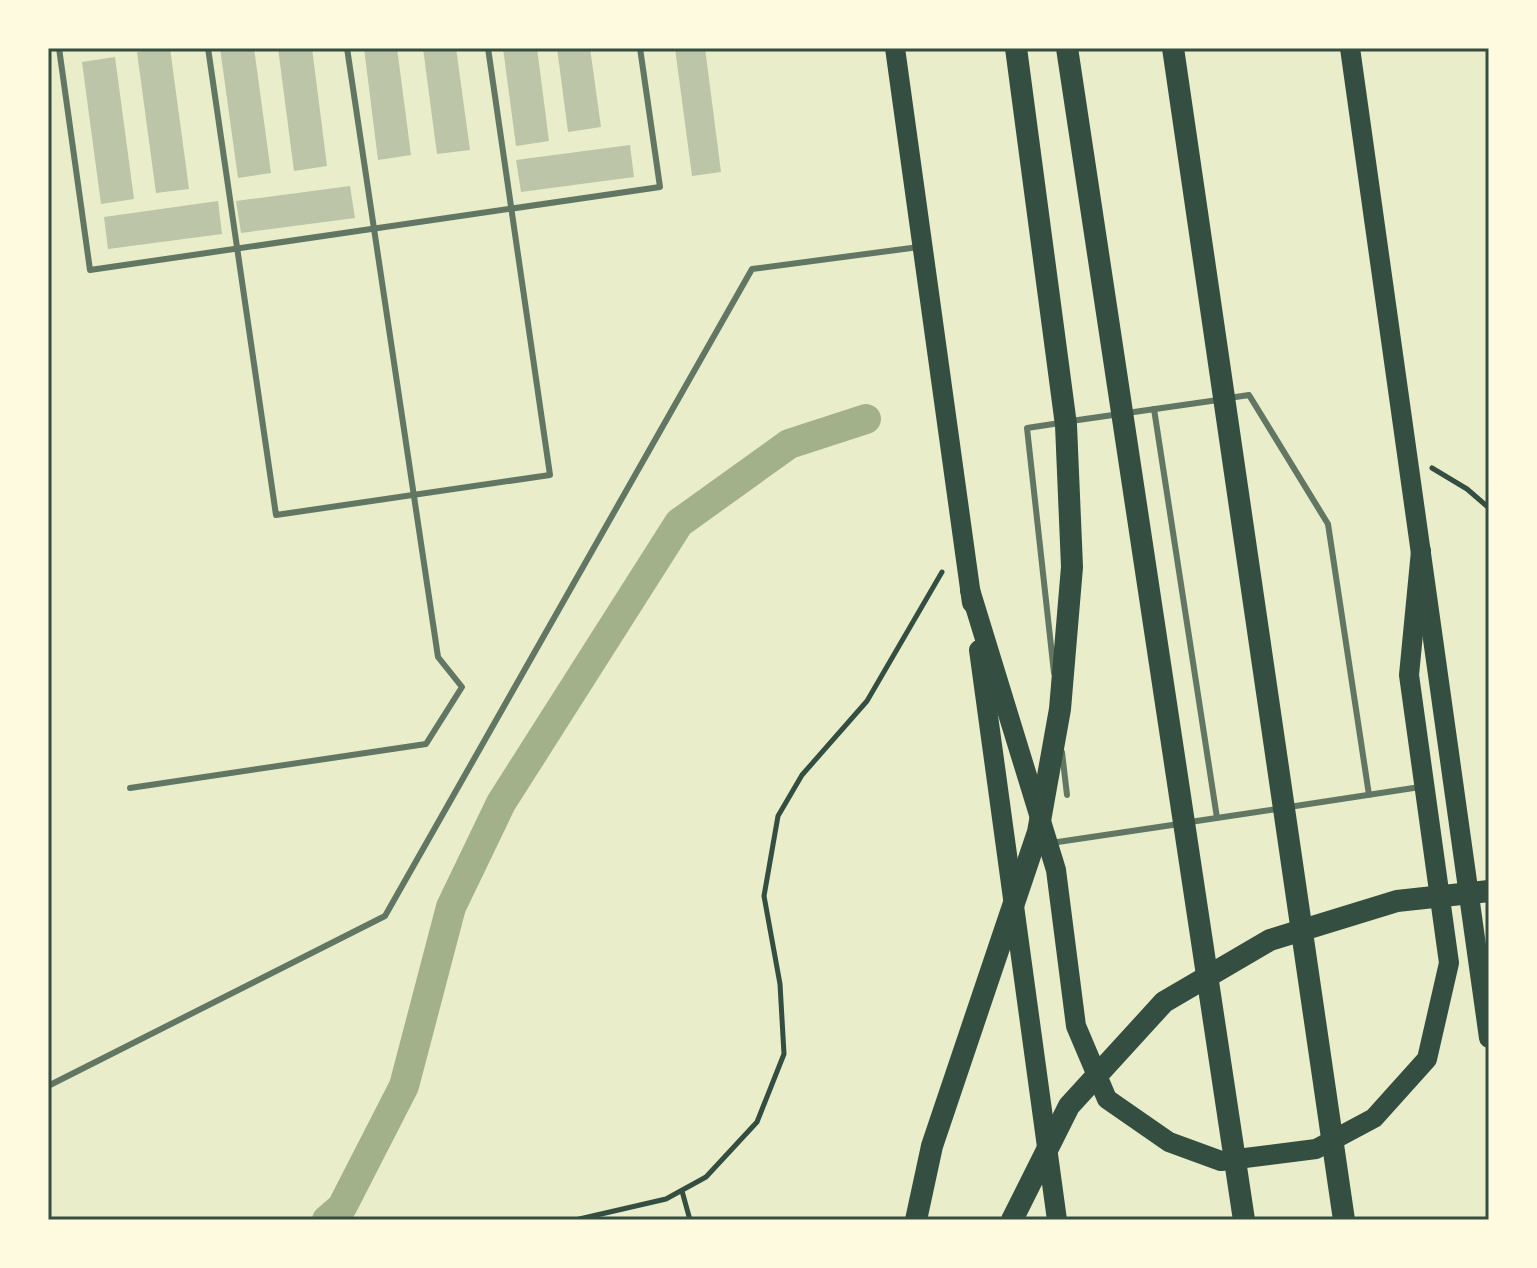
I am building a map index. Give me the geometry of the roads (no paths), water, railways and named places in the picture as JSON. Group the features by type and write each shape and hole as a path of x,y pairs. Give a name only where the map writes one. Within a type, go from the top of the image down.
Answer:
{"highway":[{"path":"916,1220 932,1146 1038,832 1060,709 1072,567 1066,425 1016,48"},
{"path":"1067,48 1244,1220"},
{"path":"1173,48 1344,1220"},
{"path":"1012,1220 1069,1106 1164,1002 1270,940 1397,901 1489,891"}],"main road":[{"path":"895,48 1057,1220"},
{"path":"1350,48 1489,1038"},
{"path":"970,590 1056,870 1076,1026 1107,1099 1169,1142 1221,1161 1316,1149 1374,1118 1427,1059 1449,963 1409,675 1421,551"}],"lane":[{"path":"59,48 90,270 660,187 640,48"},
{"path":"208,48 276,515 550,475 488,48"},
{"path":"130,788 426,744 462,687 438,657 347,48"},
{"path":"48,1086 385,916 752,269 922,246"},
{"path":"1067,795 1027,428 1249,395 1328,524 1369,795"},
{"path":"1154,409 1217,818"},
{"path":"1048,844 1425,786"}],"waterway":[{"path":"327,1220 342,1207 404,1086 451,907 501,803 679,523 789,444 866,419"}]}
